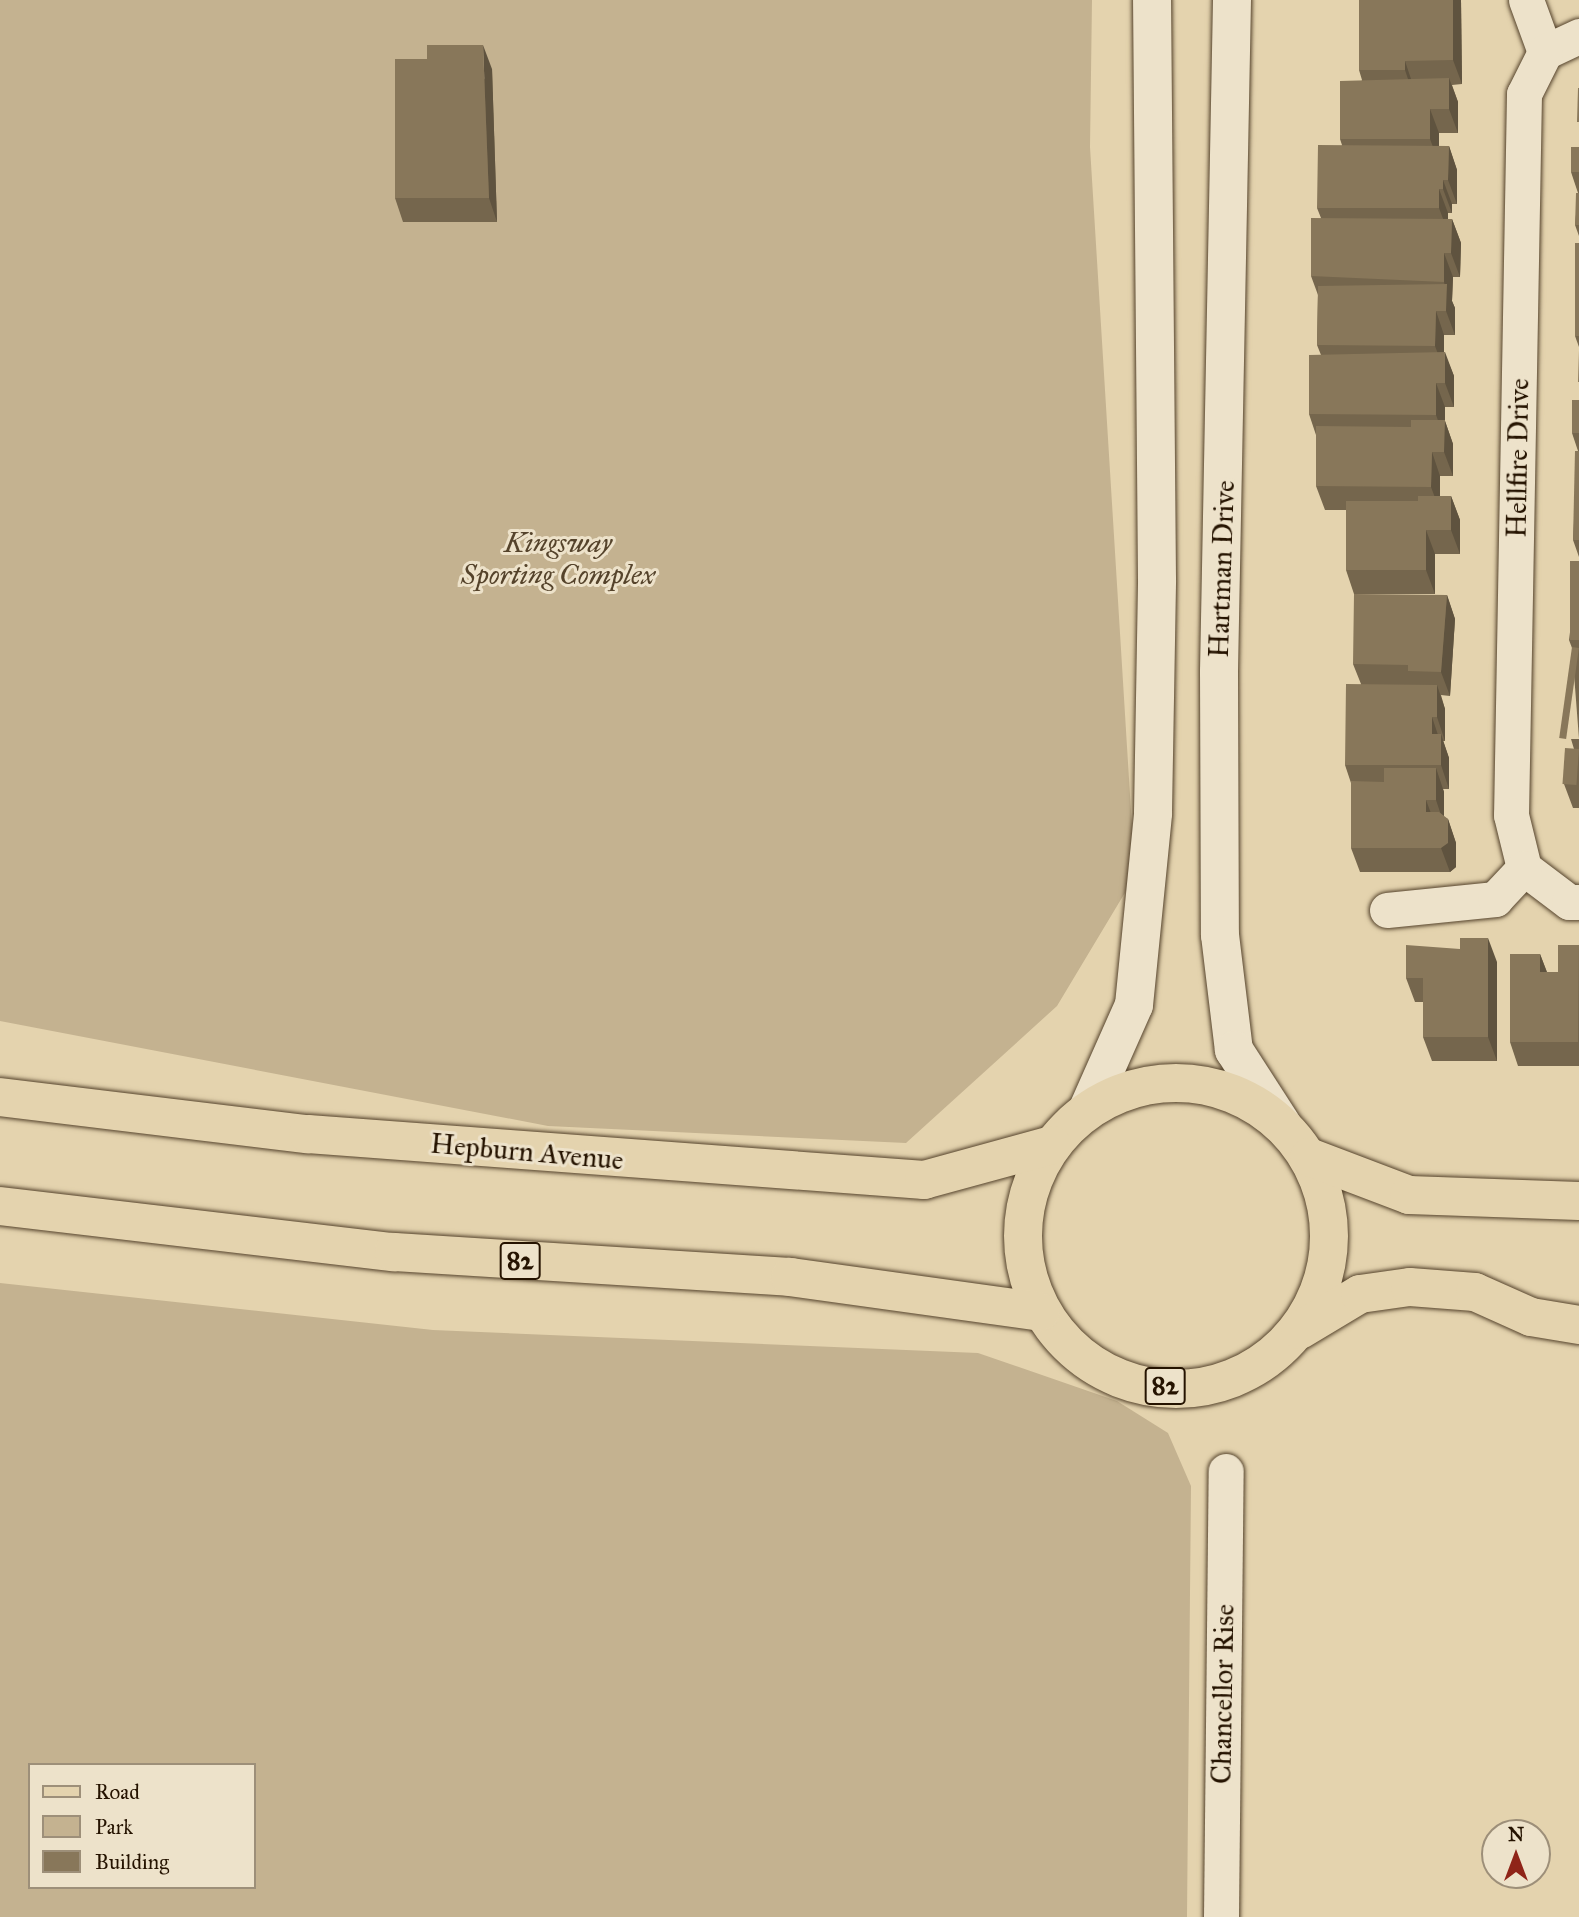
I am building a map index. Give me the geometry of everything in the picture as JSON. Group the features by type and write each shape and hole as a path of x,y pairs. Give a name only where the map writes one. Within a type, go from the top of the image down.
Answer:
{"main road":[{"path":"1087,1111 1135,1005 1153,813 1157,580 1152,0"},
{"name":"Hartman Drive","path":"1232,0 1219,672 1220,935 1234,1051 1281,1123"},
{"name":"82","path":"1298,1332 1324,1284 1332,1243 1325,1194 1309,1157 1281,1123 1244,1098 1204,1084 1142,1086 1087,1111 1052,1144 1032,1179 1022,1227 1026,1272 1041,1312 1078,1356 1135,1385 1203,1388 1259,1367 1298,1332 1360,1294 1410,1287 1475,1292 1531,1317 1579,1325"},
{"name":"Hepburn Avenue","path":"0,1097 308,1134 924,1180 1052,1144"},
{"name":"82","path":"1309,1157 1409,1195 1579,1200"},
{"name":"82","path":"0,1206 394,1252 790,1277 1041,1312"}],"street":[{"path":"1526,0 1545,52 1579,36"},
{"name":"Hellfire Drive","path":"1524,867 1511,815 1524,94 1545,52"},
{"path":"1387,910 1495,899 1524,867 1569,902 1579,902"},
{"name":"Chancellor Rise","path":"1221,1917 1226,1471"}],"green space":[{"name":"Kingsway Sporting Complex","path":"0,0 1092,0 1090,147 1135,876 1057,1006 906,1143 548,1126 0,1021"},
{"path":"0,1283 433,1330 978,1353 1117,1401 1168,1433 1191,1486 1187,1917 0,1917"}],"building":[{"path":"1359,0 1453,0 1453,60 1405,61 1405,70 1359,70"},
{"path":"427,45 483,45 489,198 395,198 395,59 427,59"},
{"path":"1449,78 1449,109 1430,109 1430,139 1340,139 1340,81"},
{"path":"1578,88 1579,122 1577,122"},
{"path":"1318,145 1449,146 1448,180 1443,180 1443,189 1439,189 1439,208 1317,208"},
{"path":"1571,147 1579,147 1579,172 1571,172"},
{"path":"1576,193 1579,193 1579,225 1575,225"},
{"path":"1311,218 1452,219 1451,253 1444,253 1444,282 1311,276"},
{"path":"1575,243 1579,243 1579,336 1575,336"},
{"path":"1447,284 1446,311 1436,311 1435,346 1317,345 1318,286"},
{"path":"1445,352 1445,383 1436,383 1436,415 1309,414 1309,355"},
{"path":"1572,400 1579,400 1579,433 1572,433"},
{"path":"1411,420 1445,420 1444,452 1432,452 1431,487 1316,486 1316,426 1411,427"},
{"path":"1575,451 1579,451 1579,540 1573,540"},
{"path":"1418,496 1451,496 1451,530 1426,530 1426,570 1346,570 1346,501 1418,501"},
{"path":"1570,561 1579,561 1579,640 1570,640"},
{"path":"1354,594 1447,595 1441,672 1408,671 1408,665 1353,664"},
{"path":"1572,647 1579,648 1566,739 1559,738"},
{"path":"1346,684 1437,685 1437,717 1432,717 1432,734 1441,734 1441,765 1345,765"},
{"path":"1565,748 1579,749 1576,785 1562,784"},
{"path":"1384,768 1436,768 1436,800 1426,800 1426,812 1439,812 1448,819 1448,843 1441,848 1351,848 1351,781 1384,782"},
{"path":"1460,938 1488,938 1488,1037 1423,1037 1423,978 1406,978 1406,945 1460,949"},
{"path":"1558,945 1579,945 1578,1042 1510,1042 1510,954 1540,954 1540,972 1558,972"}]}
